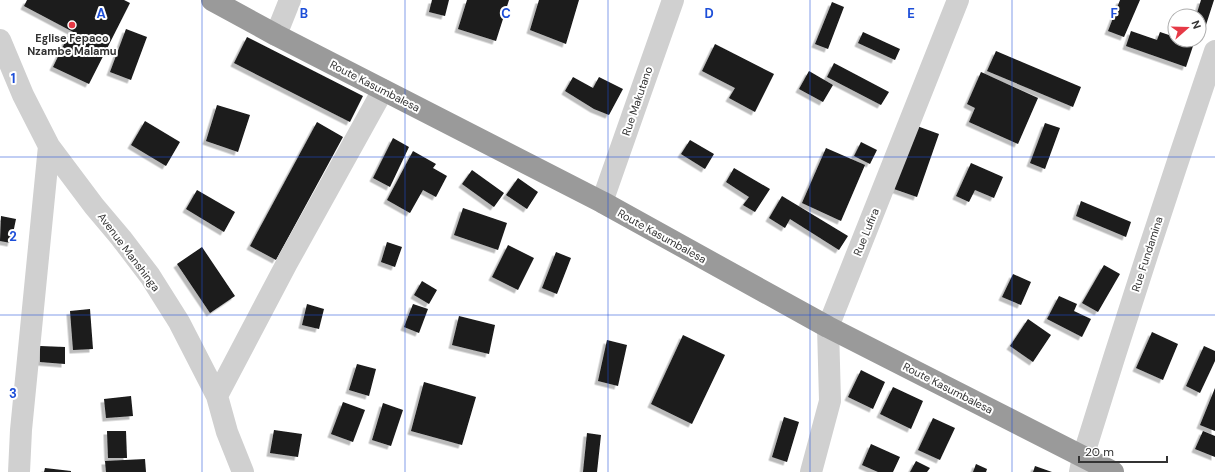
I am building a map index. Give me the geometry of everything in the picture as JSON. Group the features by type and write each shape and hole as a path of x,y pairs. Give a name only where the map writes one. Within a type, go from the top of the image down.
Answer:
{"highway":[{"name":"Route Kasumbalesa","path":"212,0 276,35 602,202 1082,465 1113,472"}],"street":[{"path":"276,35 290,0"},
{"name":"Rue Makutano","path":"602,202 673,0"},
{"name":"Rue Lufira","path":"811,472 830,401 828,327 958,0"},
{"name":"Avenue Manshinga","path":"0,40 22,95 49,146 94,206 150,276 179,322 217,396 227,432 243,472"},
{"name":"Rue Fundamina","path":"1082,465 1166,196 1215,51"},
{"path":"217,396 287,263 383,90"},
{"path":"19,472 21,430 49,146"},
{"path":"227,432 227,472"}],"building":[{"path":"27,0 124,0 130,3 89,84 53,67 70,32 94,43 24,6"},
{"path":"432,0 449,0 445,16 429,12"},
{"path":"467,0 509,0 496,41 458,29"},
{"path":"539,0 579,0 566,44 530,30"},
{"path":"1120,0 1140,0 1124,37 1108,31"},
{"path":"1201,0 1214,0 1207,22 1207,8 1198,8"},
{"path":"832,2 844,7 828,49 815,44"},
{"path":"126,29 147,37 131,80 110,72"},
{"path":"1131,31 1157,40 1160,32 1167,34 1167,48 1192,48 1186,67 1126,46"},
{"path":"863,32 900,49 895,60 858,43"},
{"path":"247,37 363,96 350,122 234,63"},
{"path":"715,44 774,74 755,112 729,98 735,88 702,71"},
{"path":"996,51 1081,87 1073,107 987,71"},
{"path":"834,63 889,92 881,105 827,77"},
{"path":"809,71 833,85 823,102 799,89"},
{"path":"981,72 1038,98 1018,144 969,122 975,108 967,104"},
{"path":"573,77 593,88 599,77 623,89 609,115 594,109 565,91"},
{"path":"217,105 250,115 238,152 206,141"},
{"path":"145,121 180,142 166,166 131,145"},
{"path":"317,122 343,137 276,260 250,246"},
{"path":"1045,123 1060,128 1045,169 1030,163"},
{"path":"917,126 939,134 917,197 894,189"},
{"path":"393,138 409,147 390,187 373,178"},
{"path":"690,140 714,154 705,169 681,154"},
{"path":"861,142 877,150 870,164 854,156"},
{"path":"826,148 865,165 841,221 802,203"},
{"path":"413,151 436,164 433,168 447,176 436,197 423,190 410,213 387,200"},
{"path":"971,163 1003,177 994,198 975,190 969,202 956,196"},
{"path":"734,168 770,189 755,212 743,205 749,197 726,182"},
{"path":"472,170 504,193 494,207 462,184"},
{"path":"518,178 538,192 527,209 506,195"},
{"path":"197,190 235,212 224,232 186,209"},
{"path":"782,196 848,236 839,250 790,219 785,228 769,218"},
{"path":"1081,201 1131,222 1126,237 1076,216"},
{"path":"463,208 507,223 498,250 454,235"},
{"path":"1,216 16,219 11,243 0,241"},
{"path":"387,242 402,247 395,267 381,262"},
{"path":"508,245 534,258 518,290 492,277"},
{"path":"202,247 235,296 210,313 177,264"},
{"path":"556,252 571,258 557,294 542,288"},
{"path":"1104,265 1120,274 1098,312 1082,303"},
{"path":"1013,274 1031,282 1021,305 1002,297"},
{"path":"422,281 437,290 429,304 414,295"},
{"path":"1059,296 1077,304 1074,311 1091,319 1082,337 1047,319"},
{"path":"307,304 324,309 319,329 302,325"},
{"path":"413,304 428,309 419,333 404,327"},
{"path":"90,309 93,349 73,350 70,311"},
{"path":"459,316 495,325 489,354 452,345"},
{"path":"1028,319 1051,335 1033,362 1010,346"},
{"path":"1152,332 1178,344 1163,380 1136,368"},
{"path":"683,335 725,355 692,424 651,404"},
{"path":"607,340 627,345 618,386 598,381"},
{"path":"40,346 65,347 65,364 40,362"},
{"path":"1204,346 1215,351 1215,361 1200,393 1186,386"},
{"path":"357,364 376,369 369,396 349,390"},
{"path":"861,370 885,382 873,409 848,397"},
{"path":"424,382 476,397 462,445 411,431"},
{"path":"893,387 923,401 911,429 880,414"},
{"path":"1215,388 1215,431 1200,425"},
{"path":"131,396 133,416 106,418 104,399"},
{"path":"343,402 365,410 353,442 331,434"},
{"path":"383,403 403,410 391,446 372,440"},
{"path":"784,417 799,422 787,462 772,457"},
{"path":"933,418 955,428 940,460 918,450"},
{"path":"274,430 302,434 298,457 270,453"},
{"path":"107,431 126,431 127,458 108,458"},
{"path":"1203,431 1215,436 1215,457 1195,449"},
{"path":"587,433 601,435 597,472 583,472"},
{"path":"871,444 900,457 893,472 878,472 862,465"},
{"path":"145,459 146,472 106,472 105,461"},
{"path":"916,461 930,468 927,472 910,472"},
{"path":"976,464 987,469 986,472 973,472"},
{"path":"1035,466 1052,472 1033,472"},
{"path":"45,468 71,471 71,472 44,472"}],"place":[{"name":"Eglise Fepaco Nzambe Malamu","path":"72,25"}]}
